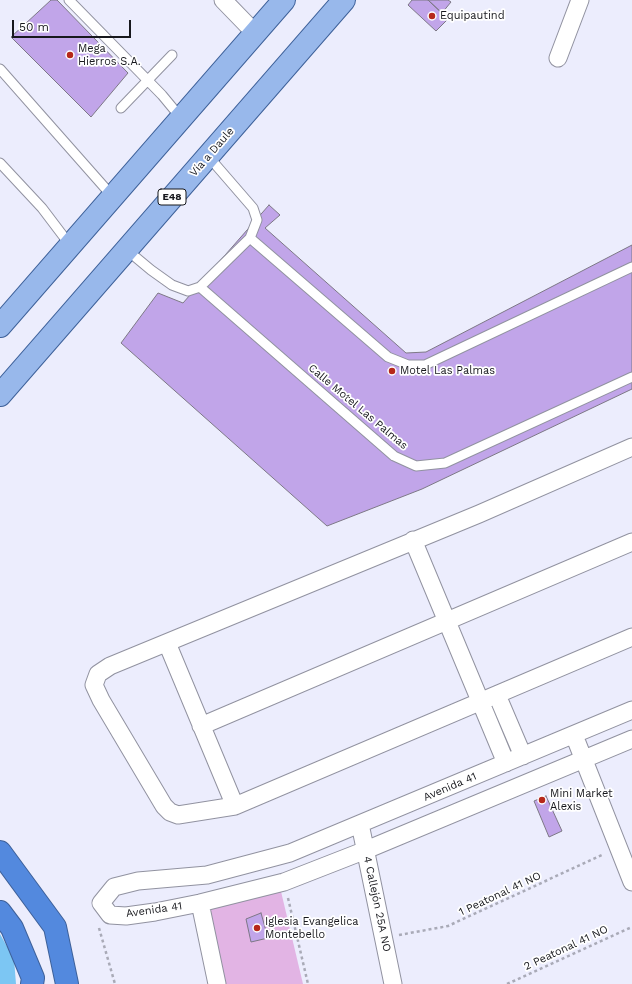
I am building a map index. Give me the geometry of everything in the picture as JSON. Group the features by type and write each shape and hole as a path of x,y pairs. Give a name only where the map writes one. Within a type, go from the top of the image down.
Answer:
{"highway":[{"path":"0,852 55,927 68,984"},
{"path":"0,912 12,928 33,978 32,984"}],"main road":[{"path":"0,326 284,0"},
{"name":"Vía a Daule","path":"0,395 344,0"}],"street":[{"path":"223,0 255,33"},
{"path":"558,58 580,0"},
{"path":"632,447 479,514 110,666 98,674 94,685 164,806 170,812 178,815 234,806 632,637"},
{"path":"413,540 506,763"},
{"path":"201,726 632,542"},
{"path":"167,643 234,806"},
{"path":"497,695 523,756"},
{"name":"Avenida 41","path":"632,710 290,853 207,875 138,881 114,887 101,903 110,915 126,916 200,903 284,882 366,850 632,739"},
{"path":"574,735 632,882"},
{"name":"4 Callejón 25A NO","path":"360,824 393,984"},
{"path":"200,903 217,984"}],"lane":[{"path":"70,0 147,79 181,118"},
{"path":"121,108 147,79 172,55"},
{"path":"0,69 112,197"},
{"path":"127,250 172,285 188,291 200,287 250,238 257,220 253,208 208,156"},
{"path":"0,163 42,208 70,245"},
{"path":"250,238 388,357 408,366 425,365 632,267"},
{"name":"Calle Motel Las Palmas","path":"200,287 394,456 416,466 445,463 632,377"}],"path":[{"name":"1 Peatonal 41 NO","path":"384,938 448,926 618,848"},
{"path":"284,882 308,984"},
{"path":"101,903 99,928 115,984"},
{"name":"2 Peatonal 41 NO","path":"507,984 632,927"}],"shaded area":[{"path":"279,883 303,984 224,984 210,908"}],"water":[{"path":"0,934 14,959 16,984 0,984"}],"building":[{"name":"Mega Hierros S.A.","path":"51,0 57,0 128,73 91,117 11,37"},
{"name":"Equipautind","path":"412,0 428,0 448,19 436,31 408,5"},
{"path":"428,0 448,0 451,2 442,13"},
{"name":"Motel Las Palmas","path":"269,205 280,215 265,228 406,353 426,352 632,245 632,389 422,489 327,526 121,343 158,293 183,303"},
{"path":"546,796 562,831 549,837 534,801"},
{"name":"Iglesia Evangelica Montebello","path":"261,913 268,938 251,942 246,919"}],"place":[{"name":"Equipautind","path":"432,16"},
{"name":"Mega Hierros S.A.","path":"70,55"},
{"name":"Motel Las Palmas","path":"392,371"},
{"name":"Mini Market Alexis","path":"542,800"},
{"name":"Iglesia Evangelica Montebello","path":"257,928"}]}
